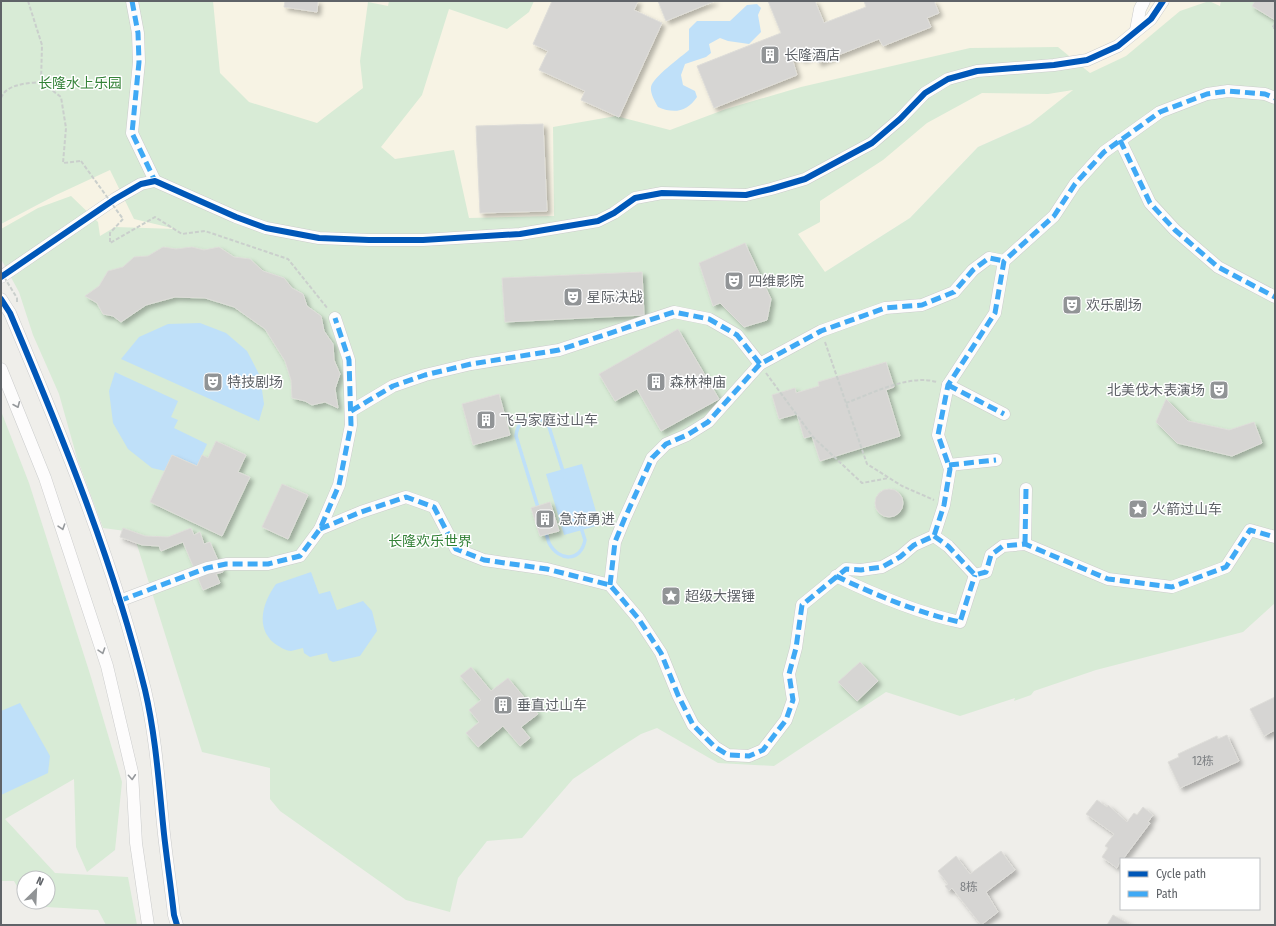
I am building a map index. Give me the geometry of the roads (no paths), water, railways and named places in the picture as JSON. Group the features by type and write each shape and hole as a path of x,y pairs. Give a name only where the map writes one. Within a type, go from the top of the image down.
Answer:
{"street":[{"path":"132,1 138,33 139,62 132,133 155,181"},
{"path":"1136,30 1140,9 1144,1"},
{"path":"1,277 115,199 141,184 155,181 236,217 266,228 319,238 423,240 520,234 598,221 614,214 635,198 662,193 746,195 804,179 872,143 900,119 925,93 948,79 977,71 1054,65 1087,60 1118,46 1136,30 1151,20 1163,1"},
{"path":"320,529 361,512 406,498 434,507 456,549 484,560 548,569 610,585 638,618 661,653 678,695 694,725 716,747 728,755 748,756 763,750 786,720 793,700 789,674 796,648 802,605 846,569 861,570 882,567 900,557 914,545 934,536 944,505 950,469 938,435 948,385 995,313 1004,261 1054,216 1075,184 1104,152 1160,112 1207,94 1228,91 1265,94 1275,98"},
{"path":"1120,140 1150,202 1175,230 1218,266 1275,297"},
{"path":"610,585 615,542 652,458 666,444 687,435 708,422 760,364 821,331 886,308 922,305 954,292 973,270 988,258 1004,261"},
{"path":"1,299 10,313 54,418 97,529 145,691 159,771 164,834 174,915 177,925"},
{"path":"351,411 393,386 425,375 494,360 559,350 674,312 709,319 737,335 760,364"},
{"path":"119,601 207,568 226,564 268,564 300,556 320,529 339,485 351,425 349,360 335,318"},
{"path":"1,369 45,478 107,666 132,772 136,843 148,925"},
{"path":"948,385 1004,414"},
{"path":"949,464 996,460"},
{"path":"1025,544 1026,489"},
{"path":"976,575 986,572 990,555 1002,546 1025,544 1108,579 1172,587 1226,567 1250,530 1275,537"},
{"path":"934,536 948,546 976,575"},
{"path":"836,576 872,593 939,618 960,622 976,575"}],"water":[{"path":"757,4 761,8 758,15 761,32 749,44 728,41 720,38 709,44 711,53 706,57 685,64 681,75 683,85 695,91 697,97 693,102 684,109 675,111 658,107 652,95 651,87 662,73 689,50 689,29 697,21 730,21 747,5"},
{"path":"200,323 226,333 247,351 260,376 264,404 259,421 121,359 139,337 168,324"},
{"path":"115,372 178,401 171,417 178,420 174,428 207,444 197,466 172,455 165,471 152,468 128,449 113,423 109,391"},
{"path":"582,464 600,525 564,535 546,474"},
{"path":"311,572 319,594 330,591 337,610 363,601 372,611 377,631 360,656 333,662 329,660 327,653 310,657 304,653 303,648 291,651 287,650 274,643 268,637 264,630 263,614 271,591 276,584"},
{"path":"20,703 50,756 48,773 1,795 1,711"}],"waterway":[{"path":"535,417 546,422 549,427 585,540 583,547 574,556 569,557 558,554 549,543 516,436 521,422 535,417"}],"place":[{"name":"长隆酒店","path":"770,55"},
{"name":"四维影院","path":"734,281"},
{"name":"星际决战","path":"573,297"},
{"name":"欢乐剧场","path":"1072,305"},
{"name":"特技剧场","path":"213,382"},
{"name":"森林神庙","path":"656,382"},
{"name":"北美伐木表演场","path":"1219,390"},
{"name":"飞马家庭过山车","path":"486,420"},
{"name":"火箭过山车","path":"1138,509"},
{"name":"急流勇进","path":"545,519"},
{"name":"超级大摆锤","path":"671,596"},
{"name":"垂直过山车","path":"503,705"}],"park label":[{"name":"长隆水上乐园","path":"80,83"},
{"name":"长隆欢乐世界","path":"430,541"}]}
